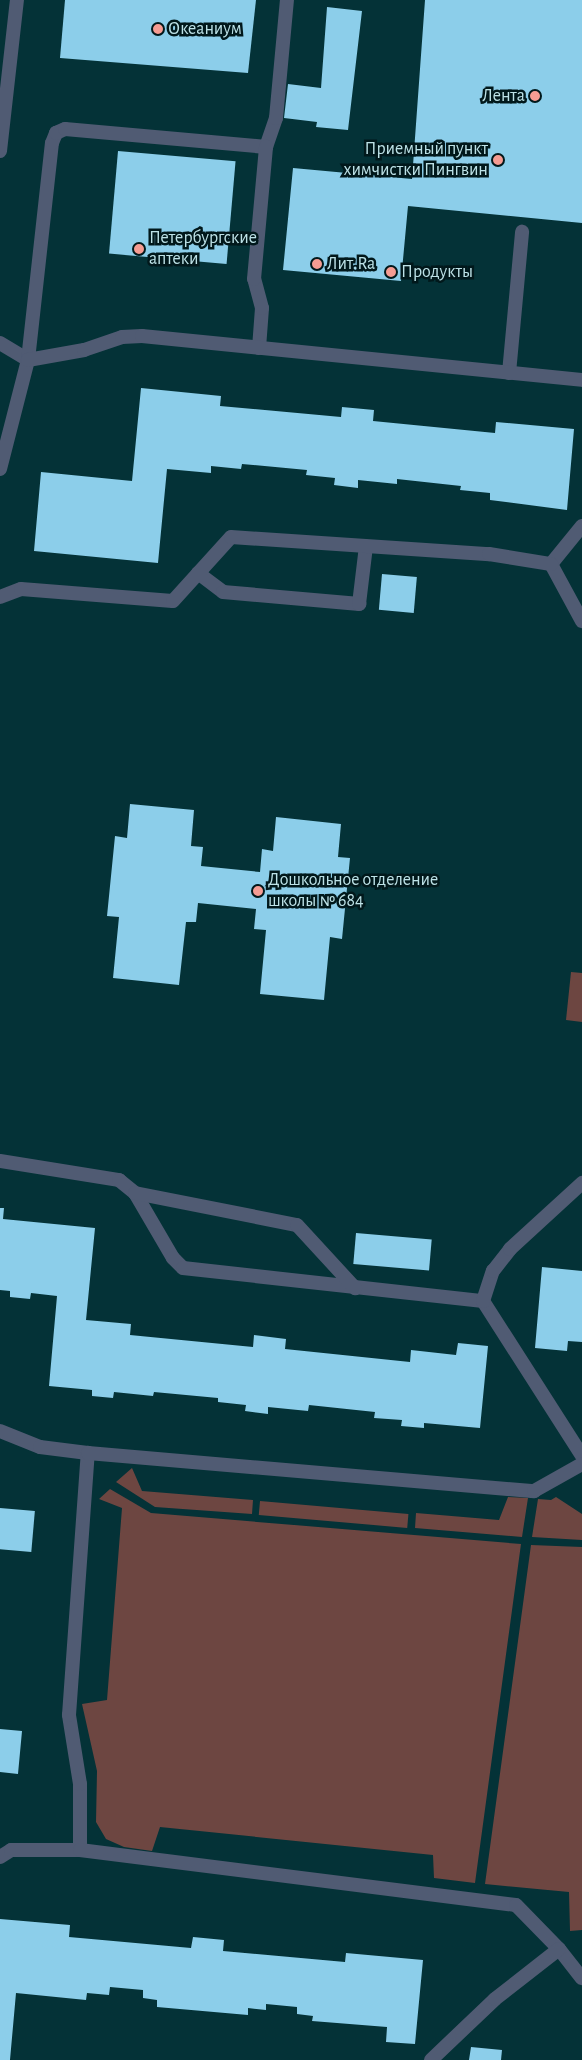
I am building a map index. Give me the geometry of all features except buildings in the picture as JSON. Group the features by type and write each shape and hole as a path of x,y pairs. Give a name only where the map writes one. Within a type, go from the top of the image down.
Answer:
{"lane":[{"path":"0,151 17,0"},
{"path":"258,348 262,308 254,278 266,147 276,118 288,0"},
{"path":"0,469 28,360 52,143 56,133 65,129 266,147"},
{"path":"509,373 522,232"},
{"path":"0,343 28,360 84,350 122,337 142,336 582,380"},
{"path":"550,564 582,526"},
{"path":"0,596 21,588 173,601 231,537 489,554 550,564"},
{"path":"198,573 223,592 359,604 366,546"},
{"path":"550,564 582,621"},
{"path":"0,1161 99,1174 118,1180 135,1194 173,1258 183,1268 483,1301"},
{"path":"483,1301 493,1272 510,1249 582,1183"},
{"path":"135,1194 296,1225 355,1288"},
{"path":"483,1301 582,1456"},
{"path":"0,1431 40,1447 88,1453 534,1491 582,1464"},
{"path":"80,1850 80,1784 69,1715 88,1453"},
{"path":"0,1857 11,1850 80,1850 516,1905 559,1949 582,1978"},
{"path":"431,2060 495,1999 559,1949"}],"shaded area":[{"path":"571,972 582,973 582,1022 566,1020"},
{"path":"132,1468 142,1491 253,1500 252,1514 155,1507 116,1482"},
{"path":"110,1489 151,1513 521,1544 475,1883 434,1878 433,1855 160,1827 152,1851 124,1847 106,1839 96,1822 97,1771 82,1704 107,1700 122,1508 99,1499"},
{"path":"508,1497 528,1498 522,1537 415,1528 416,1513 499,1520"},
{"path":"556,1497 582,1514 582,1540 532,1537 538,1499 551,1500"},
{"path":"260,1501 408,1514 407,1528 259,1515"},
{"path":"531,1545 582,1547 582,1930 570,1931 569,1892 485,1884"}],"place":[{"name":"Океаниум","path":"158,29"},
{"name":"Лента","path":"535,96"},
{"name":"Приемный пункт химчистки Пингвин","path":"498,160"},
{"name":"Петербургские аптеки","path":"139,249"},
{"name":"Лит.Ra","path":"317,264"},
{"name":"Продукты","path":"391,272"},
{"name":"Дошкольное отделение школы № 684","path":"258,891"}]}
